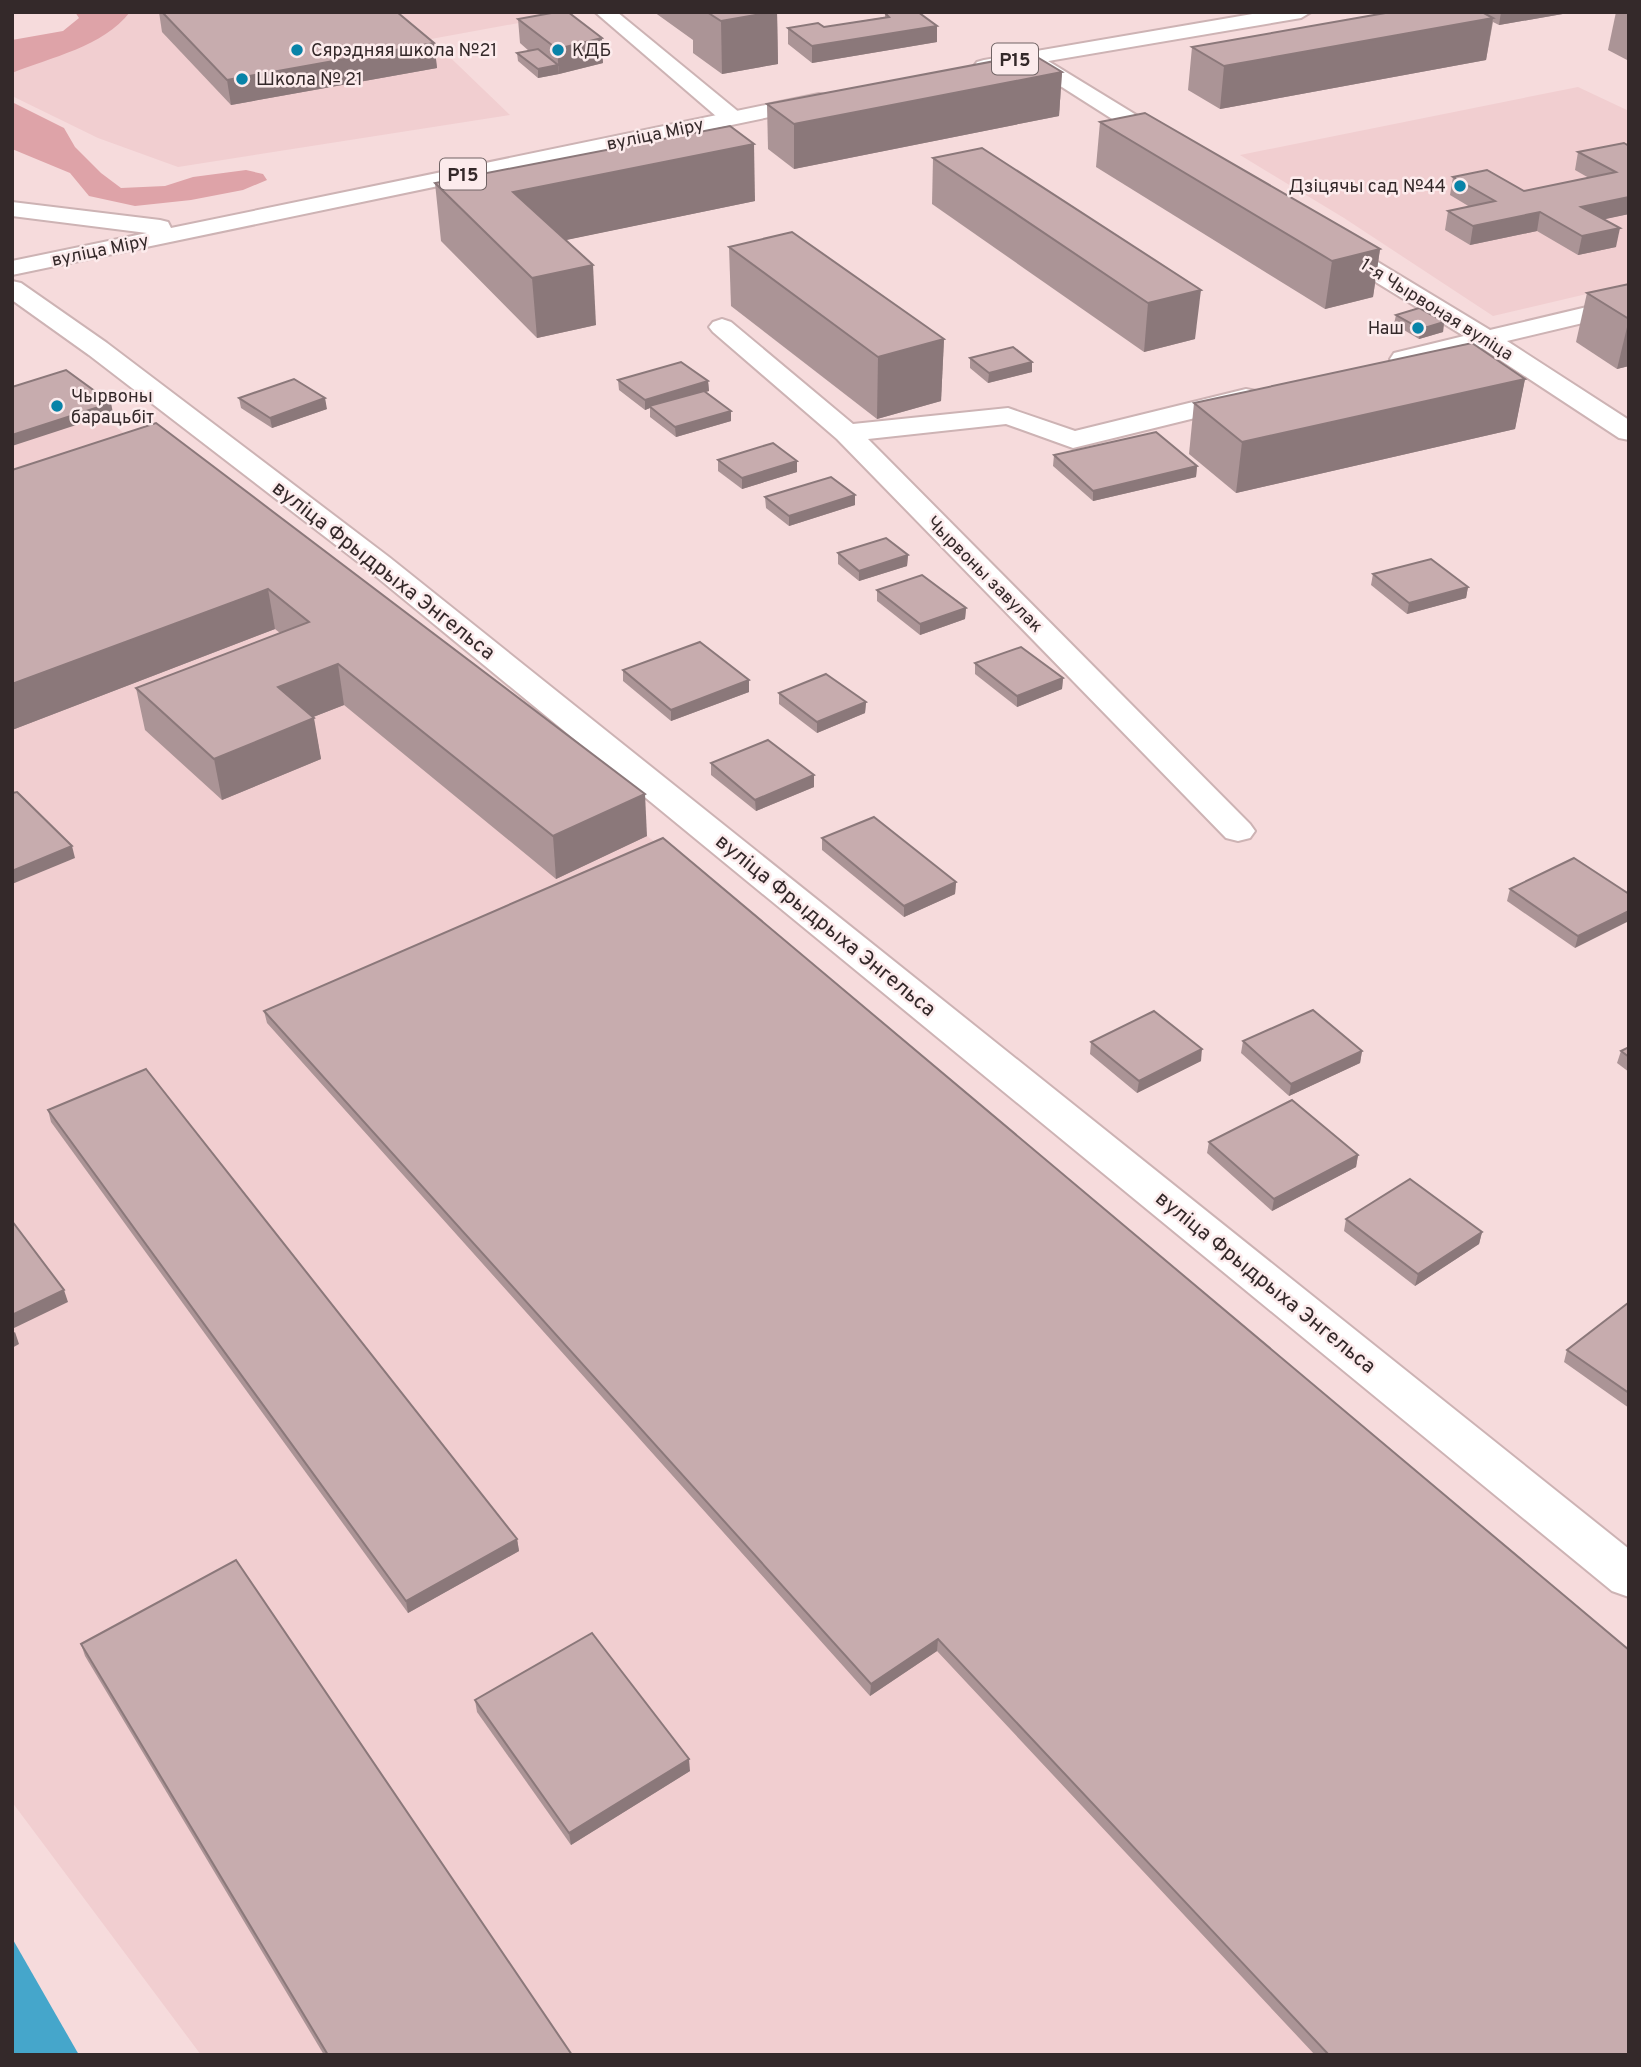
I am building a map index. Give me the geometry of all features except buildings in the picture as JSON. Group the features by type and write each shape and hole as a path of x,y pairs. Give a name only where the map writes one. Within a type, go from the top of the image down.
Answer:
{"street":[{"path":"605,12 732,118"},
{"name":"Р15","path":"961,71 1028,57 1301,12"},
{"path":"1028,57 1188,158"},
{"name":"вуліца Міру","path":"12,268 840,96"},
{"path":"12,209 194,230"},
{"name":"1-я Чырвоная вуліца","path":"1320,237 1486,339 1629,432"},
{"name":"вуліца Фрыдрыха Энгельса","path":"12,288 98,349 378,563 1629,1577"},
{"path":"1380,365 1629,304"},
{"name":"Чырвоны завулак","path":"722,327 847,433 1238,831"},
{"path":"847,433 1008,416 1073,440 1273,391"}],"shaded area":[{"path":"75,12 130,12 106,34 91,42 12,73 12,40 63,31 79,18"},
{"name":"Школа № 21","path":"76,12 579,12 431,39 510,115 178,167 98,138 12,96 12,63 88,25"},
{"name":"Дзіцячы сад №44","path":"1578,87 1629,111 1629,284 1493,316 1344,218 1240,155"},
{"path":"12,102 64,128 75,147 101,173 121,188 165,186 193,177 246,170 263,174 267,180 243,190 191,200 135,206 89,196 70,173 12,149"},
{"path":"68,380 113,413 103,417 664,849 1629,2055 201,2055 12,1802 12,398"}],"water":[{"path":"12,1938 79,2055 12,2055"}],"place":[{"name":"Сярэдняя школа №21","path":"297,50"},
{"name":"КДБ","path":"558,50"},
{"name":"Школа № 21","path":"242,79"},
{"name":"Дзіцячы сад №44","path":"1460,186"},
{"name":"Наш","path":"1418,328"},
{"name":"Чырвоны барацьбіт","path":"57,406"}]}
